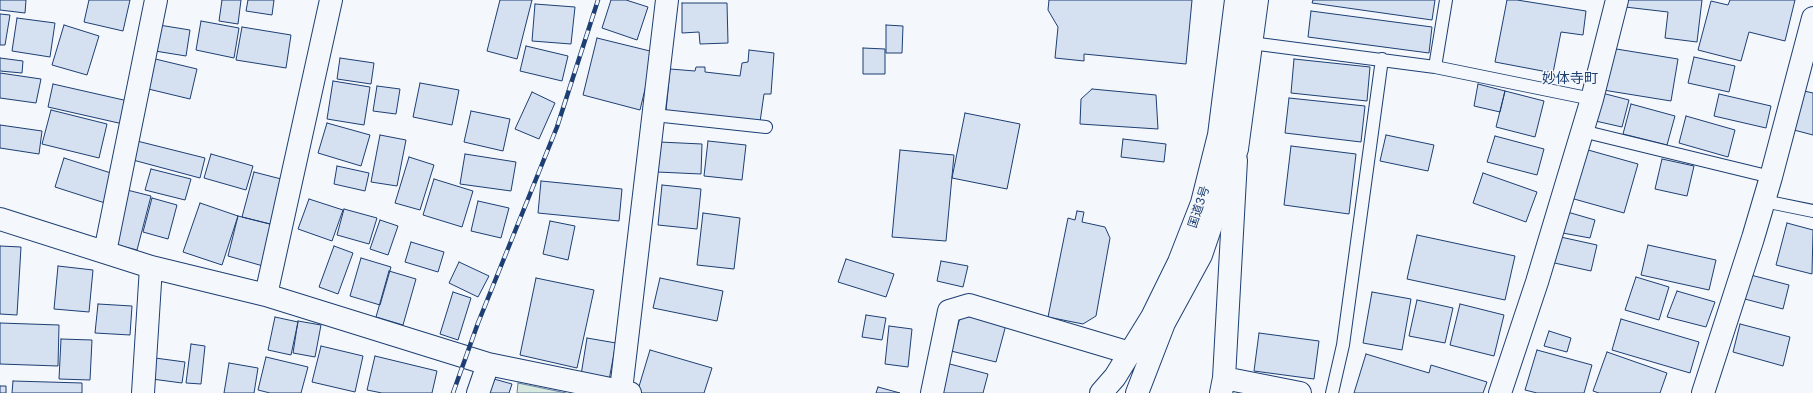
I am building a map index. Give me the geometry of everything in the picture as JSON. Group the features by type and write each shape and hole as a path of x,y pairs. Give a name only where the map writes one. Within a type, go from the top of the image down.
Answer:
{"main road":[{"path":"105,252 156,0"},
{"path":"266,295 331,0"},
{"path":"0,219 151,267 266,295 488,364 625,392 667,0"},
{"name":"国道3号","path":"1101,393 1115,377 1152,317 1179,262 1202,203 1219,135 1236,0"},
{"name":"国道3号","path":"1137,393 1164,323 1201,255 1237,149 1257,0"},
{"path":"1500,393 1592,100 1617,0"},
{"path":"1703,393 1771,177 1805,81 1813,18"},
{"path":"1237,149 1223,386 1300,393"},
{"path":"143,393 151,267"},
{"path":"932,393 949,311 969,305 1130,353"},
{"path":"478,393 488,364"}],"lane":[{"path":"1435,67 1446,0"},
{"path":"1251,43 1435,67 1592,100"},
{"path":"1332,393 1343,345 1382,59"},
{"path":"654,115 766,127"},
{"path":"1582,131 1771,177"},
{"path":"1764,201 1813,211"}],"shaded area":[{"path":"518,383 566,393 517,393"}],"building":[{"path":"0,0 26,0 25,13 0,10"},
{"path":"89,0 130,0 123,31 84,22"},
{"path":"222,0 241,0 238,24 219,21"},
{"path":"248,0 274,0 272,15 246,11"},
{"path":"500,0 532,0 517,59 487,51"},
{"path":"611,0 626,0 648,7 637,40 602,28"},
{"path":"1049,0 1192,0 1186,64 1084,54 1084,61 1055,58 1058,27 1048,10"},
{"path":"1313,0 1435,0 1432,20 1312,3"},
{"path":"1507,0 1517,0 1586,11 1583,35 1561,32 1553,73 1495,62"},
{"path":"1626,0 1702,0 1697,42 1665,38 1668,12 1625,7"},
{"path":"1730,0 1795,0 1785,41 1749,32 1741,61 1698,50 1711,1 1728,5"},
{"path":"682,3 727,3 728,43 700,44 699,32 682,33"},
{"path":"535,4 575,7 571,44 532,41"},
{"path":"1311,11 1432,27 1429,53 1308,37"},
{"path":"0,14 10,15 5,45 0,45"},
{"path":"17,18 55,23 50,57 12,51"},
{"path":"201,21 239,28 234,58 196,50"},
{"path":"64,25 99,36 87,75 52,65"},
{"path":"159,25 190,30 186,56 155,51"},
{"path":"886,25 903,26 902,53 886,53"},
{"path":"242,27 291,35 286,68 236,60"},
{"path":"597,38 654,52 640,110 583,95"},
{"path":"526,46 568,56 562,81 520,71"},
{"path":"863,48 885,49 885,74 863,74"},
{"path":"1610,48 1678,59 1671,101 1603,90"},
{"path":"749,50 774,53 771,94 764,94 760,122 666,111 670,69 695,71 696,67 705,67 705,72 740,76 742,63 748,62"},
{"path":"147,57 197,69 190,99 140,87"},
{"path":"1694,57 1735,66 1729,92 1688,83"},
{"path":"0,58 23,61 22,73 0,71"},
{"path":"340,58 374,63 371,84 337,79"},
{"path":"1294,59 1370,67 1367,101 1291,93"},
{"path":"0,73 41,79 36,103 0,98"},
{"path":"333,81 370,87 364,125 327,119"},
{"path":"420,83 459,90 452,125 413,117"},
{"path":"53,84 128,101 123,124 48,107"},
{"path":"1478,84 1505,91 1500,112 1474,106"},
{"path":"377,86 400,89 396,114 373,111"},
{"path":"1092,89 1156,95 1158,129 1080,124 1081,99"},
{"path":"1505,91 1544,101 1535,137 1496,127"},
{"path":"1804,91 1813,93 1813,135 1794,130"},
{"path":"532,92 555,103 539,139 515,129"},
{"path":"1598,92 1629,100 1622,127 1591,120"},
{"path":"1719,94 1771,106 1766,128 1714,116"},
{"path":"1289,98 1365,106 1361,142 1285,133"},
{"path":"1631,104 1675,116 1667,145 1623,134"},
{"path":"51,110 107,124 99,158 42,144"},
{"path":"471,111 510,119 503,151 464,142"},
{"path":"965,113 1020,124 1007,189 952,178"},
{"path":"1686,116 1735,130 1728,157 1679,143"},
{"path":"327,123 370,135 361,166 318,153"},
{"path":"0,125 42,131 39,154 0,148"},
{"path":"380,135 406,140 397,186 371,182"},
{"path":"1386,135 1434,145 1428,171 1380,161"},
{"path":"1495,136 1544,149 1537,175 1487,162"},
{"path":"1123,139 1166,144 1164,162 1121,157"},
{"path":"137,141 205,158 200,178 133,160"},
{"path":"708,141 746,145 742,180 704,176"},
{"path":"659,142 702,144 701,174 657,172"},
{"path":"1291,146 1356,154 1349,214 1284,205"},
{"path":"1581,148 1638,164 1624,213 1567,197"},
{"path":"900,150 954,155 946,241 892,237"},
{"path":"211,154 253,166 246,190 204,178"},
{"path":"465,154 516,162 511,191 460,184"},
{"path":"409,157 434,165 420,210 395,203"},
{"path":"64,158 114,174 105,203 55,187"},
{"path":"1662,159 1694,166 1687,196 1655,189"},
{"path":"337,166 369,173 365,191 334,184"},
{"path":"151,169 191,179 185,200 145,190"},
{"path":"254,172 285,180 274,225 242,217"},
{"path":"1483,173 1537,192 1526,222 1473,203"},
{"path":"434,179 473,191 462,227 423,215"},
{"path":"541,181 622,189 619,221 538,213"},
{"path":"662,185 701,189 697,229 658,225"},
{"path":"123,189 151,196 137,250 109,243"},
{"path":"152,198 177,205 168,239 143,232"},
{"path":"309,199 343,210 332,241 298,229"},
{"path":"478,201 509,208 501,238 471,231"},
{"path":"200,203 238,216 222,265 183,252"},
{"path":"344,209 377,218 369,244 337,235"},
{"path":"1077,211 1084,212 1082,222 1105,227 1110,238 1096,316 1083,324 1048,317 1068,218 1075,220"},
{"path":"1564,211 1595,220 1590,238 1557,232"},
{"path":"703,213 740,218 734,269 697,265"},
{"path":"238,216 274,225 263,266 228,256"},
{"path":"380,220 398,226 388,255 370,249"},
{"path":"550,221 575,226 568,260 543,254"},
{"path":"1787,223 1813,230 1812,274 1776,265"},
{"path":"1417,235 1515,256 1505,300 1407,279"},
{"path":"1556,236 1597,245 1591,271 1550,262"},
{"path":"411,242 444,252 438,272 405,262"},
{"path":"1648,245 1716,260 1709,290 1641,275"},
{"path":"0,246 21,247 17,315 0,314"},
{"path":"334,246 353,253 338,294 319,287"},
{"path":"361,258 391,267 380,305 350,296"},
{"path":"846,259 894,274 886,297 838,282"},
{"path":"941,261 968,266 963,287 937,281"},
{"path":"459,262 489,276 478,297 449,283"},
{"path":"58,266 93,270 89,312 54,309"},
{"path":"389,271 416,279 403,325 376,317"},
{"path":"1747,274 1789,285 1783,309 1741,298"},
{"path":"1636,277 1669,287 1659,320 1625,310"},
{"path":"536,278 594,290 577,368 520,355"},
{"path":"660,278 723,291 717,321 653,308"},
{"path":"1677,291 1715,302 1706,327 1667,317"},
{"path":"453,292 471,298 458,340 440,334"},
{"path":"1372,292 1411,299 1402,350 1363,343"},
{"path":"1417,300 1453,308 1445,343 1409,336"},
{"path":"98,304 132,306 130,335 95,333"},
{"path":"1460,304 1504,315 1494,356 1450,345"},
{"path":"962,310 1007,321 996,362 951,351"},
{"path":"866,315 886,318 882,340 862,337"},
{"path":"275,317 298,322 291,355 268,350"},
{"path":"1621,319 1699,342 1690,373 1612,350"},
{"path":"298,321 321,325 315,357 293,353"},
{"path":"0,323 59,325 58,366 0,364"},
{"path":"1740,324 1790,337 1783,366 1733,352"},
{"path":"889,326 912,329 908,367 885,364"},
{"path":"1549,331 1571,338 1567,352 1544,346"},
{"path":"1259,333 1319,341 1314,379 1254,371"},
{"path":"587,338 616,343 609,380 581,375"},
{"path":"61,339 92,340 90,380 59,379"},
{"path":"191,344 205,346 201,384 186,383"},
{"path":"321,346 363,356 355,392 312,382"},
{"path":"650,350 712,368 704,393 637,393"},
{"path":"1537,350 1592,365 1584,393 1537,393 1525,390"},
{"path":"1607,352 1667,373 1660,393 1599,393 1593,391"},
{"path":"1366,354 1429,373 1431,365 1487,382 1483,393 1354,393"},
{"path":"375,356 437,371 432,393 382,393 367,390"},
{"path":"266,357 308,367 301,393 270,393 258,390"},
{"path":"155,358 185,362 182,383 152,379"},
{"path":"229,363 258,368 254,393 224,393"},
{"path":"946,363 988,374 983,393 939,393"},
{"path":"494,379 512,384 509,393 489,393"},
{"path":"13,381 82,383 82,393 12,393"},
{"path":"0,386 6,386 6,393 0,393"},
{"path":"878,387 900,393 876,393"}],"railway":[{"path":"453,393 478,323 557,127 598,0"}],"district":[{"name":"妙体寺町","path":"1570,79"}]}
